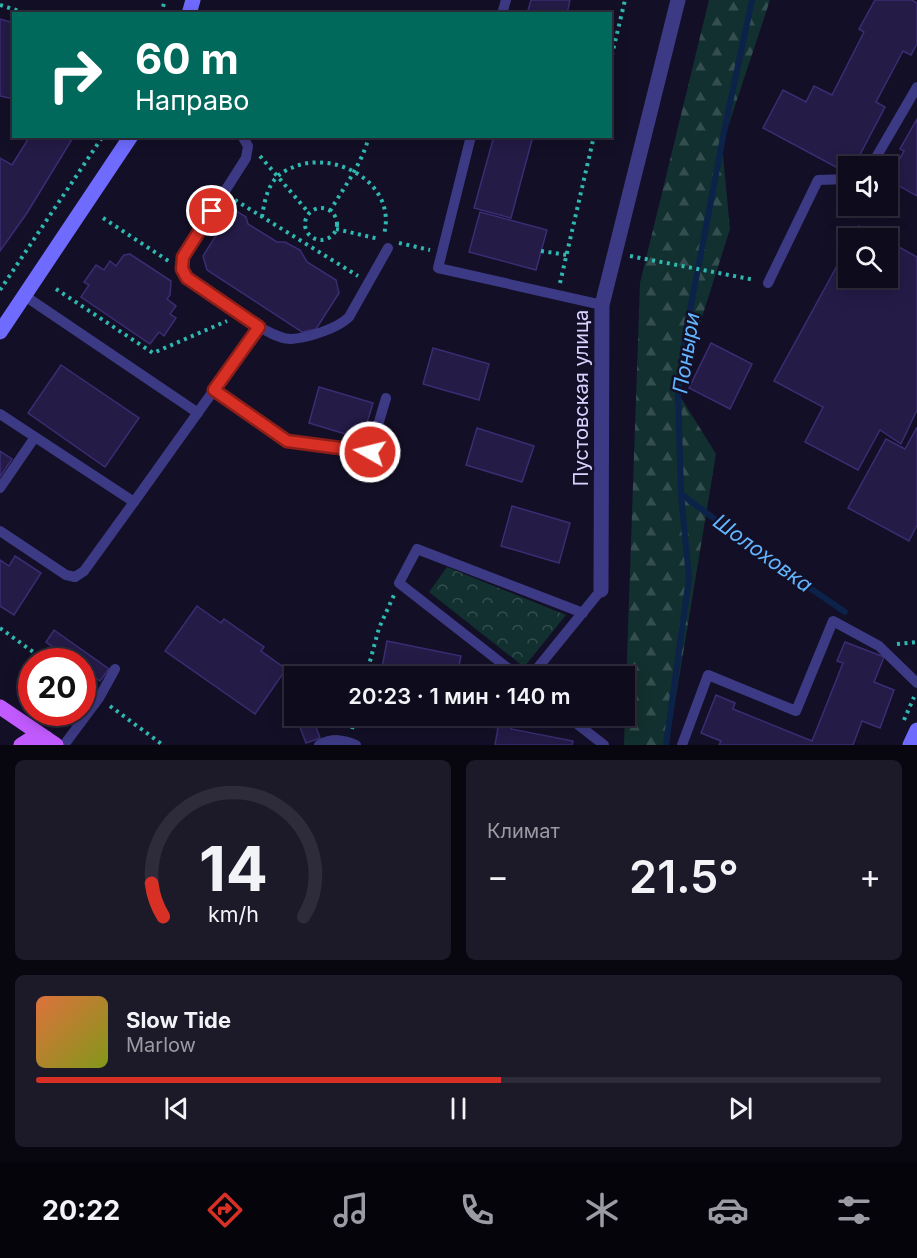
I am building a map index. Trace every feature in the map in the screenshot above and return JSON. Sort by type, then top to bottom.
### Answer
[{"type":"main road","points":[[0,707],[51,742]]},
{"type":"main road","points":[[21,745],[32,738],[51,742]]},
{"type":"street","name":"Пустовская улица","points":[[601,590],[602,305],[678,0]]},
{"type":"street","points":[[0,332],[130,138]]},
{"type":"street","points":[[910,745],[917,730]]},
{"type":"lane","points":[[877,156],[917,87]]},
{"type":"lane","points":[[470,138],[438,268],[602,305]]},
{"type":"lane","points":[[245,141],[246,158],[183,257],[182,269],[187,278],[259,327],[275,336],[290,339],[332,329],[349,317],[385,244]]},
{"type":"lane","points":[[768,283],[818,180],[838,179]]},
{"type":"lane","points":[[25,296],[198,413]]},
{"type":"lane","points":[[0,531],[66,575],[75,577],[84,572],[259,327]]},
{"type":"lane","points":[[214,390],[287,441],[370,452],[386,398]]},
{"type":"lane","points":[[0,414],[134,502]]},
{"type":"lane","points":[[0,488],[35,437]]},
{"type":"lane","points":[[505,666],[399,583],[417,549],[583,613]]},
{"type":"lane","points":[[539,666],[601,590]]},
{"type":"lane","points":[[682,745],[708,675],[796,711],[833,621],[879,646],[917,683]]},
{"type":"lane","points":[[64,745],[99,698],[115,669]]},
{"type":"lane","points":[[580,726],[604,745]]},
{"type":"lane","points":[[319,745],[330,739],[356,745]]},
{"type":"path","points":[[612,55],[625,0]]},
{"type":"path","points":[[0,5],[23,12]]},
{"type":"path","points":[[0,290],[102,138]]},
{"type":"path","points":[[330,211],[354,171],[368,138]]},
{"type":"path","points":[[557,295],[594,138]]},
{"type":"path","points":[[245,141],[309,213]]},
{"type":"path","points":[[262,217],[267,196],[277,176],[312,163],[333,164],[354,171],[370,184],[382,202],[385,244]]},
{"type":"path","points":[[224,193],[368,282]]},
{"type":"path","points":[[317,208],[330,211],[336,219],[336,229],[333,235],[327,239],[314,239],[305,229],[304,222],[309,213],[317,208]]},
{"type":"path","points":[[103,218],[182,269]]},
{"type":"path","points":[[336,229],[385,244],[442,252]]},
{"type":"path","points":[[541,251],[567,255]]},
{"type":"path","points":[[615,253],[768,283]]},
{"type":"path","points":[[56,289],[153,353],[241,315]]},
{"type":"path","points":[[369,666],[379,627],[399,583]]},
{"type":"path","points":[[0,628],[28,648]]},
{"type":"path","points":[[99,698],[164,745]]},
{"type":"green space","points":[[709,0],[770,0],[722,145],[730,229],[678,393],[716,454],[668,745],[624,745],[625,726],[635,726],[635,666],[627,666],[640,283]]},
{"type":"green space","points":[[447,567],[566,615],[523,666],[429,592]]},
{"type":"building","points":[[531,0],[570,0],[567,12],[528,12]]},
{"type":"building","points":[[875,0],[912,0],[917,3],[917,44],[911,55],[903,51],[876,102],[885,107],[859,156],[838,156],[838,168],[763,128],[783,90],[806,102],[814,86],[832,95],[864,32],[859,29]]},
{"type":"building","points":[[0,19],[12,22],[12,99],[0,96]]},
{"type":"building","points":[[917,119],[917,196],[898,186],[898,162],[904,151],[900,149]]},
{"type":"building","points":[[29,138],[73,138],[27,213],[0,251],[0,158],[12,165]]},
{"type":"building","points":[[493,138],[532,138],[511,218],[474,208]]},
{"type":"building","points":[[233,209],[246,217],[248,224],[277,242],[285,242],[300,250],[307,262],[336,280],[339,293],[316,329],[302,332],[207,270],[203,256],[220,229],[219,222],[227,210]]},
{"type":"building","points":[[480,212],[547,230],[536,270],[469,252]]},
{"type":"building","points":[[898,247],[917,257],[917,410],[901,444],[880,430],[858,470],[805,442],[823,407],[774,381],[838,264],[838,288],[898,288]]},
{"type":"building","points":[[130,254],[171,281],[170,295],[167,299],[176,306],[170,314],[176,318],[164,336],[159,332],[150,344],[81,297],[89,285],[84,282],[96,265],[104,270],[110,261],[116,266],[124,255]]},
{"type":"building","points":[[711,343],[752,364],[730,409],[689,388]]},
{"type":"building","points":[[433,348],[489,364],[479,400],[423,384]]},
{"type":"building","points":[[61,365],[139,418],[105,467],[28,413]]},
{"type":"building","points":[[319,387],[373,403],[362,439],[309,423]]},
{"type":"building","points":[[917,427],[917,525],[909,541],[848,508],[886,439],[905,449]]},
{"type":"building","points":[[477,428],[534,446],[522,482],[466,465]]},
{"type":"building","points":[[0,451],[12,459],[0,477]]},
{"type":"building","points":[[512,506],[570,523],[559,563],[501,546]]},
{"type":"building","points":[[15,556],[41,573],[14,615],[0,606],[0,560],[9,566]]},
{"type":"building","points":[[197,606],[221,623],[224,619],[264,647],[261,651],[284,668],[284,672],[255,714],[165,651]]},
{"type":"building","points":[[54,630],[79,648],[54,648],[46,642]]},
{"type":"building","points":[[387,641],[461,656],[459,666],[382,666]]},
{"type":"building","points":[[845,642],[884,657],[874,682],[894,690],[880,728],[862,721],[853,745],[719,745],[721,741],[701,733],[716,695],[735,703],[733,709],[812,741],[843,663],[837,661]]},
{"type":"building","points":[[96,660],[109,669],[100,681],[96,678]]},
{"type":"building","points":[[300,726],[316,726],[320,738],[306,743]]},
{"type":"building","points":[[488,726],[512,726],[511,729],[573,741],[572,745],[495,745],[498,728]]},
{"type":"waterway","name":"Поныри","points":[[666,745],[689,578],[681,494],[678,393],[687,326],[752,0]]},
{"type":"waterway","name":"Шолоховка","points":[[681,494],[845,612]]},
{"type":"route","points":[[212,211],[183,257],[182,269],[187,278],[259,327],[214,390],[287,441],[370,452]]}]
